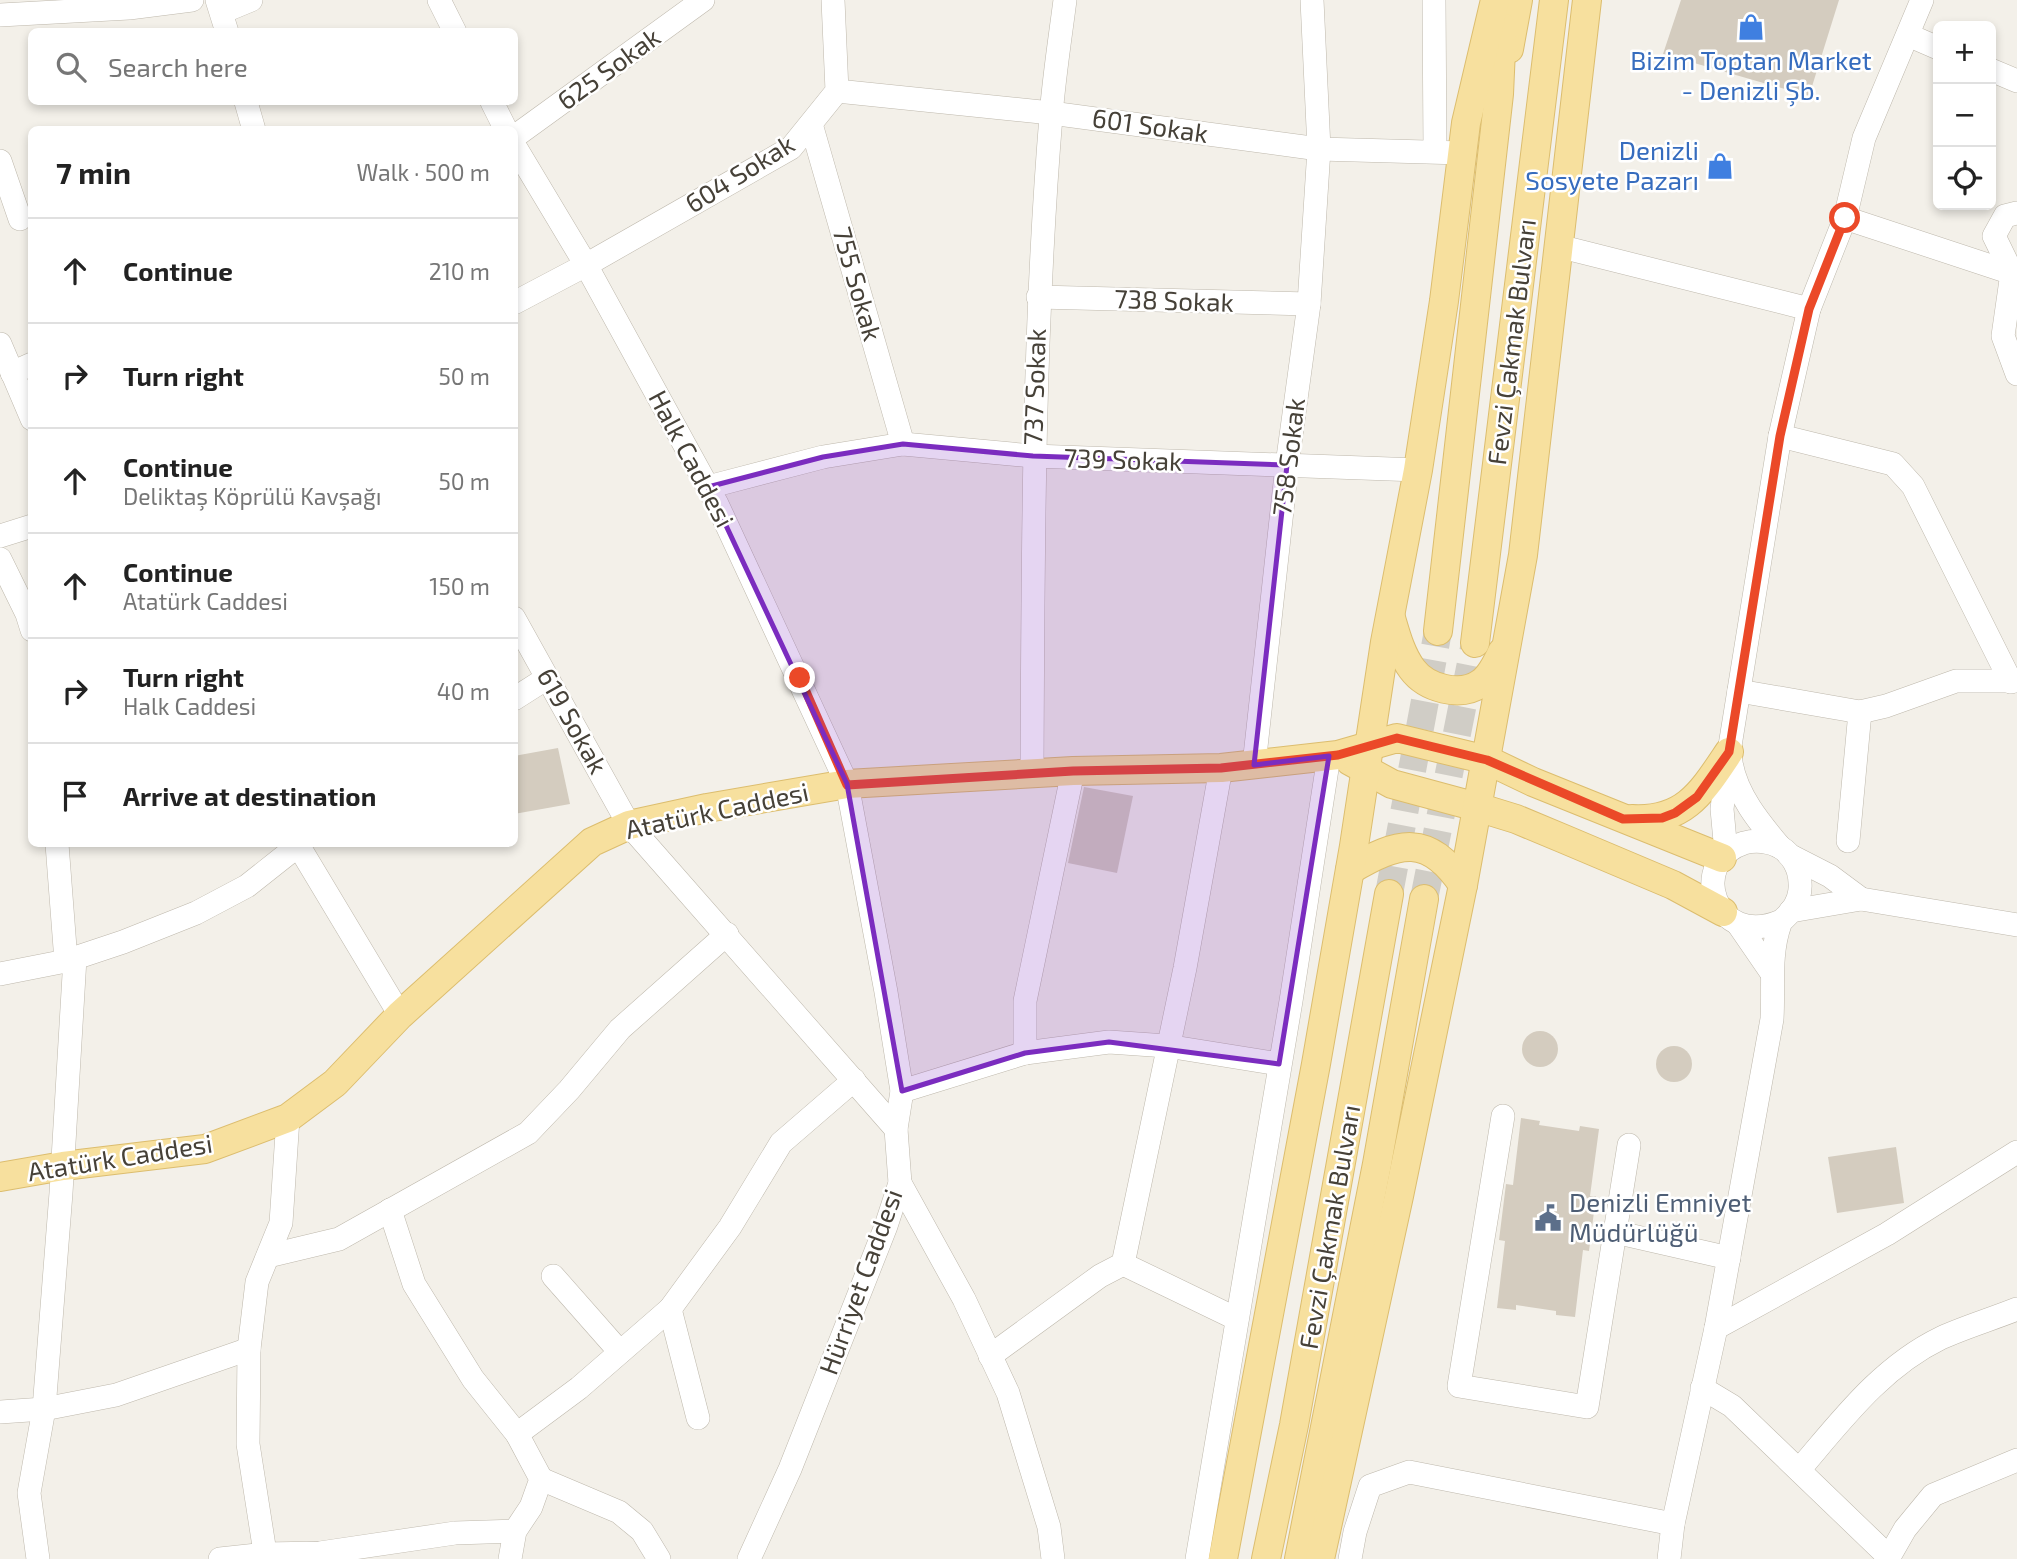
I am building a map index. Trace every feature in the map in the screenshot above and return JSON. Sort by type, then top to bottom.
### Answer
[{"type":"main road","points":[[1223,1559],[1350,870],[1390,615],[1418,470],[1444,301],[1466,123],[1477,0]]},
{"type":"main road","points":[[1466,123],[1496,0]]},
{"type":"main road","name":"Fevzi Çakmak Bulvarı","points":[[1438,631],[1499,94],[1505,0]]},
{"type":"main road","points":[[1499,94],[1518,0]]},
{"type":"main road","name":"Fevzi Çakmak Bulvarı","points":[[1475,643],[1547,59],[1557,0]]},
{"type":"main road","points":[[1320,1559],[1463,885],[1523,555],[1587,0]]},
{"type":"main road","points":[[1390,615],[1397,638],[1412,669],[1433,685],[1447,689],[1464,689],[1481,683],[1497,663],[1508,638]]},
{"type":"main road","name":"Atatürk Caddesi","points":[[0,1177],[63,1166],[205,1149],[288,1118],[335,1083],[400,1015],[592,842],[629,825],[707,808],[847,785],[1073,771],[1221,768],[1334,755],[1367,758],[1397,738],[1487,760],[1623,819],[1724,855]]},
{"type":"main road","points":[[1623,819],[1662,818],[1686,807],[1705,787],[1729,752]]},
{"type":"main road","points":[[1367,758],[1392,784],[1516,819],[1673,885],[1731,918]]},
{"type":"main road","points":[[1350,870],[1385,852],[1416,847],[1430,851],[1442,859],[1463,885]]},
{"type":"main road","name":"Fevzi Çakmak Bulvarı","points":[[1266,1559],[1301,1386],[1389,894]]},
{"type":"main road","name":"Fevzi Çakmak Bulvarı","points":[[1299,1559],[1377,1164],[1424,899]]},
{"type":"street","points":[[0,15],[129,8],[192,0]]},
{"type":"street","points":[[222,14],[251,0]]},
{"type":"street","points":[[439,0],[453,28]]},
{"type":"street","name":"625 Sokak","points":[[518,128],[703,0]]},
{"type":"street","points":[[833,0],[837,91]]},
{"type":"street","name":"737 Sokak","points":[[1032,775],[1033,456],[1038,297],[1051,113],[1065,0]]},
{"type":"street","name":"758 Sokak","points":[[1254,765],[1287,465],[1309,304],[1319,149],[1312,0]]},
{"type":"street","points":[[1434,0],[1434,151]]},
{"type":"street","points":[[1772,967],[1731,918],[1713,889],[1714,875],[1724,855],[1722,809],[1729,752],[1780,436],[1809,309],[1845,218],[1864,138],[1922,0]]},
{"type":"street","points":[[1908,35],[1933,46]]},
{"type":"street","points":[[1996,72],[2017,81]]},
{"type":"street","name":"601 Sokak","points":[[837,91],[1051,113],[1319,149],[1462,153]]},
{"type":"street","name":"604 Sokak","points":[[518,301],[791,148],[837,91]]},
{"type":"street","points":[[246,105],[250,126]]},
{"type":"street","name":"Halk Caddesi","points":[[494,105],[505,126]]},
{"type":"street","name":"755 Sokak","points":[[811,124],[903,444]]},
{"type":"street","name":"Halk Caddesi","points":[[518,149],[586,265],[708,487],[800,678],[847,785]]},
{"type":"street","points":[[0,161],[17,220]]},
{"type":"street","points":[[2017,213],[2005,216],[1994,236],[2012,273],[2003,336],[2017,374]]},
{"type":"street","points":[[1845,218],[2012,273]]},
{"type":"street","points":[[1558,246],[1809,309]]},
{"type":"street","name":"738 Sokak","points":[[1038,297],[1309,304]]},
{"type":"street","points":[[0,344],[22,368],[28,399]]},
{"type":"street","points":[[1739,691],[1860,712],[1886,706],[1956,681],[2014,682],[1913,485],[1893,464],[1780,436]]},
{"type":"street","name":"739 Sokak","points":[[708,487],[823,457],[903,444],[1033,456],[1418,470]]},
{"type":"street","points":[[0,536],[28,527]]},
{"type":"street","points":[[0,559],[28,617]]},
{"type":"street","name":"619 Sokak","points":[[518,625],[629,825],[896,1129]]},
{"type":"street","points":[[518,696],[547,678]]},
{"type":"street","points":[[1849,841],[1860,712]]},
{"type":"street","points":[[1669,1559],[1673,1524],[1716,1328],[1772,1019],[1772,967],[1786,916],[1798,898],[1801,884],[1798,870],[1739,789],[1733,776],[1729,752]]},
{"type":"street","points":[[1197,1559],[1279,1064],[1334,755]]},
{"type":"street","points":[[990,1356],[1100,1276],[1122,1264],[1185,968],[1221,768]]},
{"type":"street","points":[[1025,1053],[1025,1001],[1073,771]]},
{"type":"street","name":"Hürriyet Caddesi","points":[[749,1559],[790,1469],[886,1226],[900,1183],[896,1129],[902,1091],[887,992],[847,785]]},
{"type":"street","points":[[1724,855],[1751,841],[1766,842],[1830,876],[1847,901]]},
{"type":"street","points":[[38,1559],[29,1493],[44,1409],[63,1166],[70,960],[57,847]]},
{"type":"street","points":[[0,974],[70,960],[196,913],[247,886],[295,847]]},
{"type":"street","points":[[301,847],[400,1015]]},
{"type":"street","points":[[1772,967],[1787,938],[1796,929],[1847,901]]},
{"type":"street","points":[[1731,918],[1753,928],[1767,927],[1786,916],[1847,901],[2017,925]]},
{"type":"street","points":[[268,1256],[339,1239],[528,1133],[569,1090],[620,1029],[727,934]]},
{"type":"street","points":[[902,1091],[1025,1053],[1109,1042],[1167,1046],[1279,1064]]},
{"type":"street","points":[[517,1434],[579,1388],[670,1309],[730,1227],[781,1143],[854,1080]]},
{"type":"street","points":[[1503,1116],[1459,1386],[1587,1407],[1629,1146]]},
{"type":"street","points":[[266,1557],[248,1444],[249,1349],[257,1282],[281,1223],[288,1118]]},
{"type":"street","points":[[1716,1328],[1887,1234],[2017,1152]]},
{"type":"street","points":[[900,1183],[964,1299],[1012,1406],[1049,1527],[1049,1558]]},
{"type":"street","points":[[390,1210],[414,1284],[473,1379],[517,1434],[541,1479],[619,1512],[642,1531],[659,1559]]},
{"type":"street","points":[[1615,1232],[1729,1258]]},
{"type":"street","points":[[1122,1264],[1237,1319]]},
{"type":"street","points":[[553,1276],[620,1352]]},
{"type":"street","points":[[670,1309],[698,1418]]},
{"type":"street","points":[[1799,1470],[1869,1389],[1909,1357],[1941,1339],[2017,1309]]},
{"type":"street","points":[[0,1412],[44,1409],[116,1395],[249,1349]]},
{"type":"street","points":[[1702,1388],[1732,1406],[1799,1470],[1896,1554],[1905,1529],[1933,1495],[2017,1460]]},
{"type":"street","points":[[1350,1559],[1354,1532],[1370,1486],[1409,1472],[1673,1524]]},
{"type":"street","points":[[510,1559],[515,1531],[531,1507],[541,1479]]},
{"type":"street","points":[[1333,1492],[1340,1517],[1337,1559]]},
{"type":"street","points":[[220,1559],[320,1553],[455,1533],[515,1531]]},
{"type":"highlighted area","points":[[903,444],[1033,456],[1287,465],[1254,765],[1329,756],[1279,1064],[1109,1042],[1025,1053],[902,1091],[847,784],[708,487],[823,457]]},
{"type":"building","name":"Bizim Toptan Market - Denizli Şb.","points":[[1681,0],[1839,0],[1809,96],[1663,54]]},
{"type":"building","points":[[558,748],[570,804],[518,813],[518,755]]},
{"type":"building","points":[[1084,787],[1133,796],[1117,873],[1068,863]]},
{"type":"building","points":[[1540,1031],[1553,1036],[1558,1049],[1553,1062],[1540,1067],[1527,1062],[1522,1049],[1527,1036]]},
{"type":"building","points":[[1674,1046],[1687,1051],[1692,1064],[1687,1077],[1674,1082],[1661,1077],[1656,1064],[1661,1051]]},
{"type":"building","name":"Denizli Emniyet Müdürlüğü","points":[[1521,1118],[1540,1121],[1539,1125],[1579,1131],[1580,1126],[1599,1129],[1590,1196],[1596,1196],[1589,1251],[1583,1250],[1575,1317],[1516,1305],[1516,1310],[1497,1308],[1505,1241],[1499,1240],[1506,1184],[1513,1185]]},
{"type":"building","points":[[1896,1147],[1904,1203],[1837,1213],[1828,1157]]},
{"type":"tunnel","points":[[1389,894],[1438,631]]},
{"type":"tunnel","points":[[1424,899],[1475,643]]},
{"type":"place","name":"Bizim Toptan Market - Denizli Şb.","points":[[1751,27]]},
{"type":"place","name":"Denizli Sosyete Pazarı","points":[[1720,166]]},
{"type":"place","name":"Denizli Emniyet Müdürlüğü","points":[[1548,1218]]},
{"type":"route","points":[[800,678],[847,785],[1073,771],[1221,768],[1338,755],[1397,738],[1487,760],[1623,819],[1662,818],[1675,813],[1697,797],[1729,752],[1780,436],[1809,309],[1845,218]]}]
